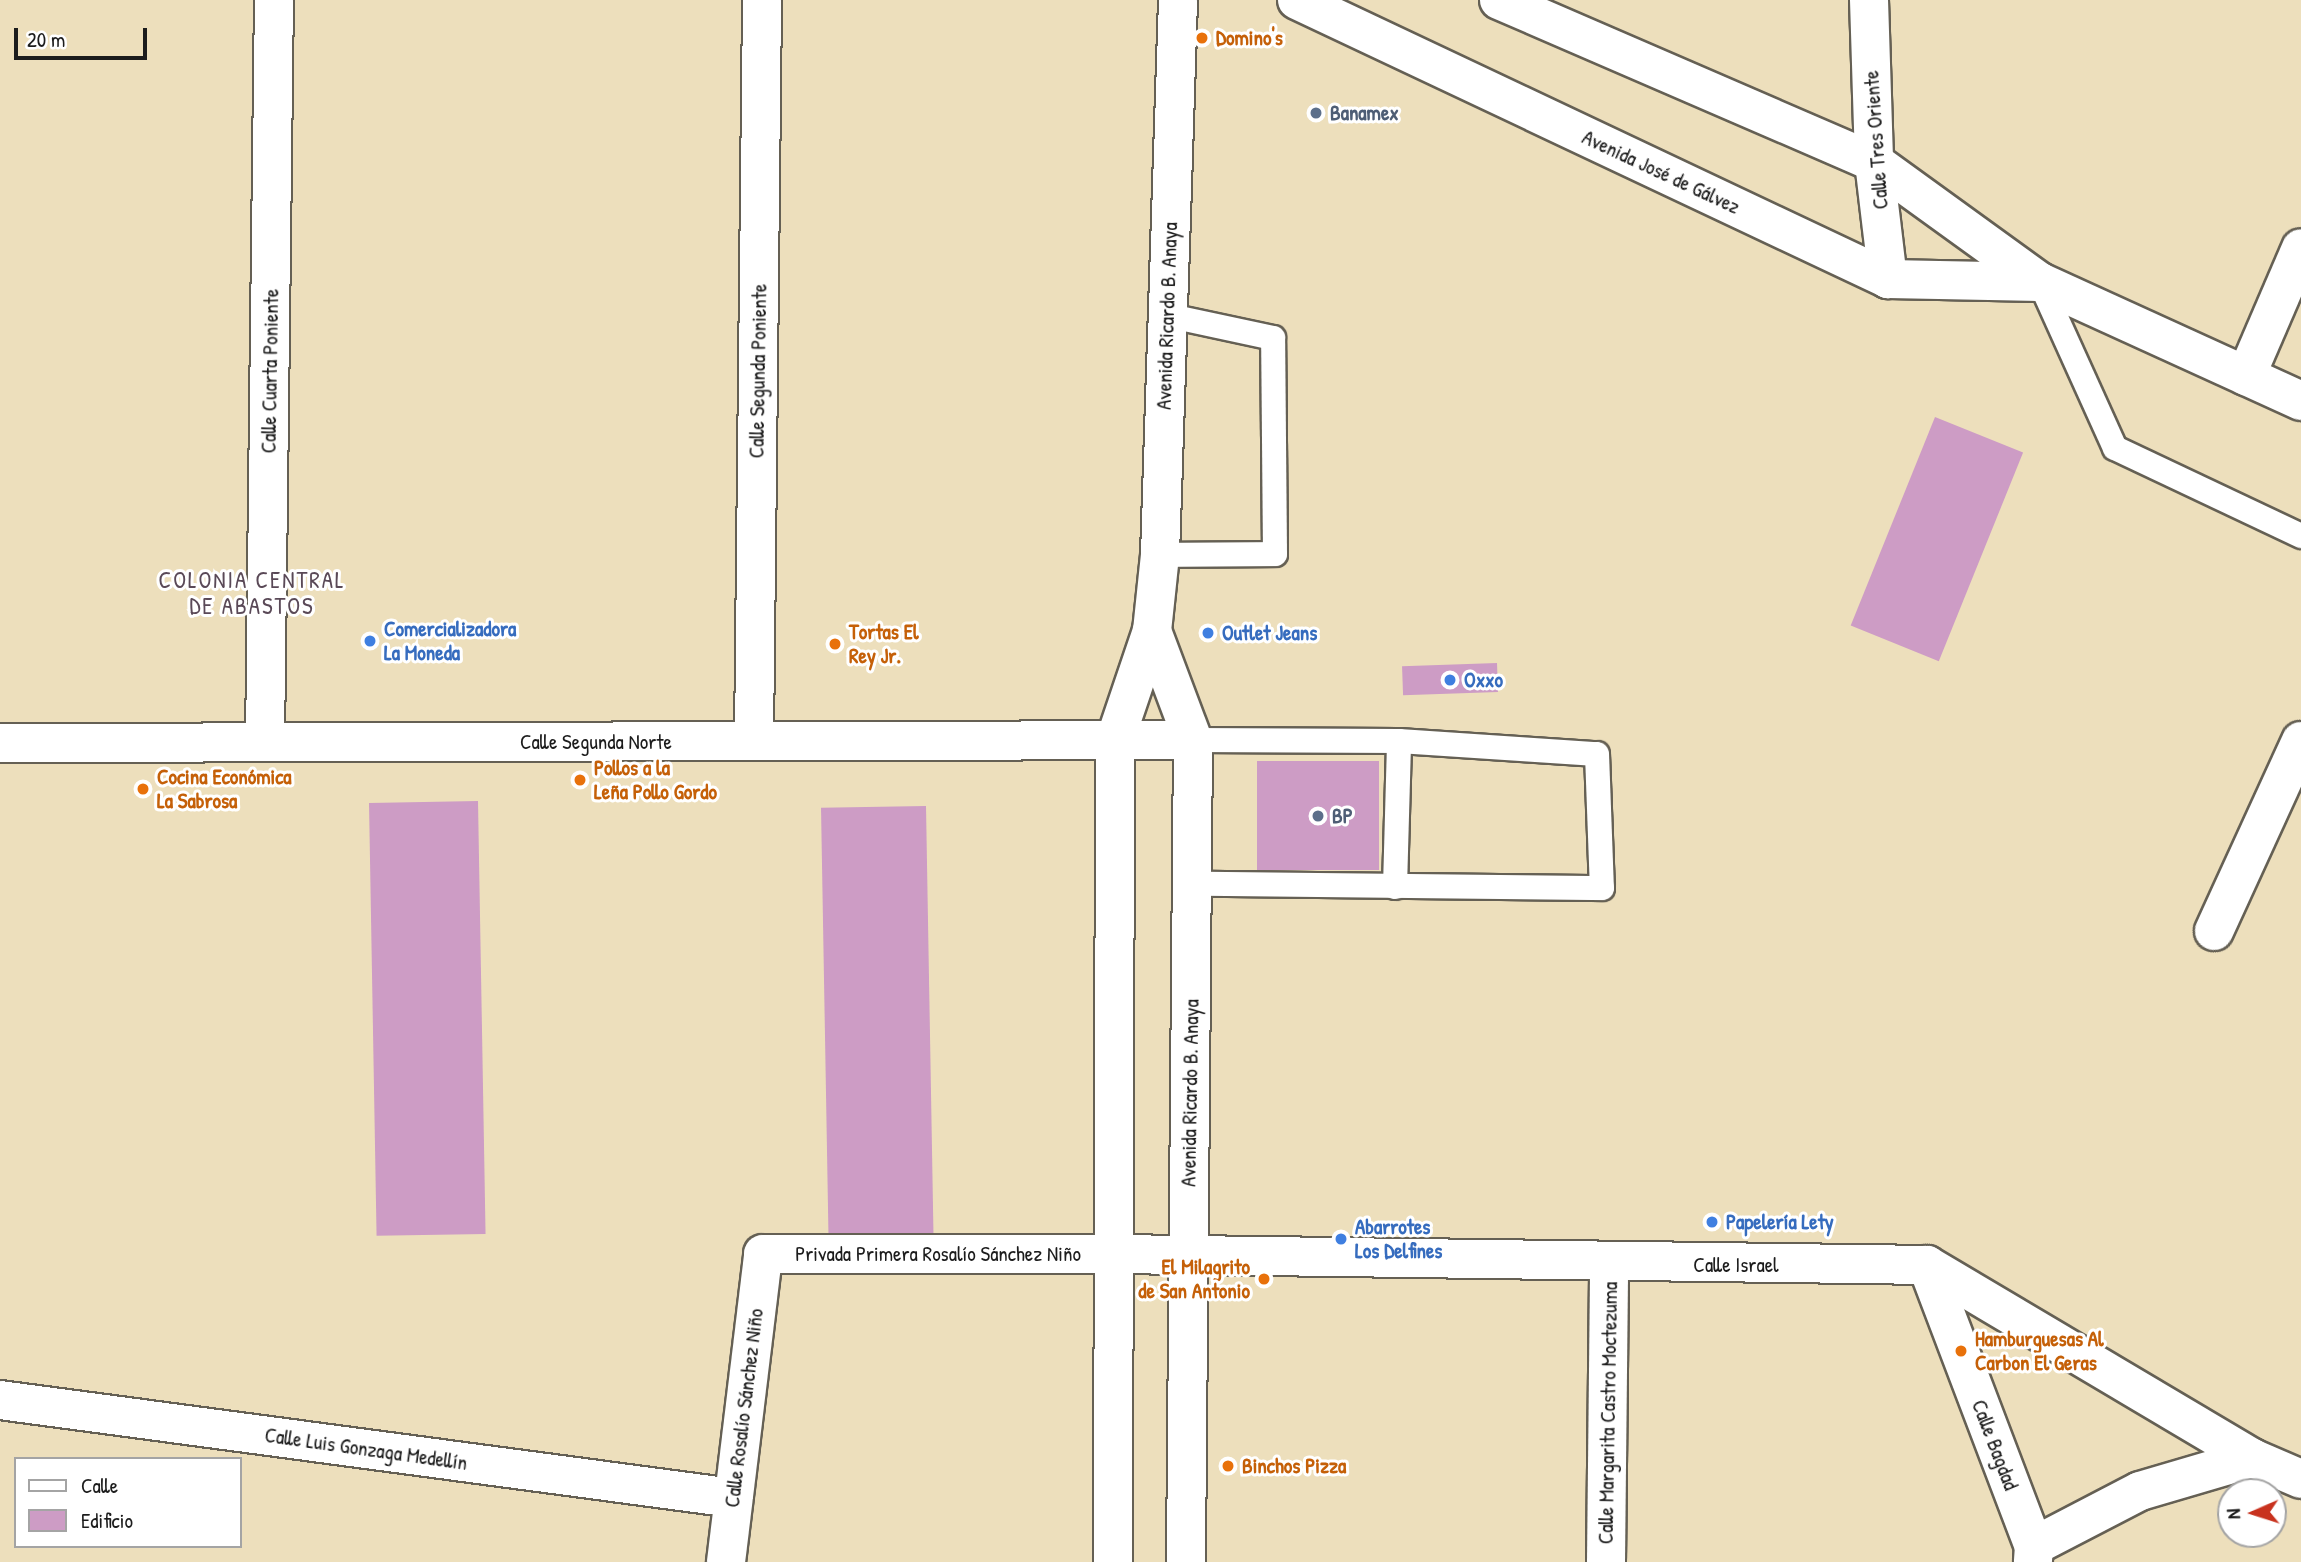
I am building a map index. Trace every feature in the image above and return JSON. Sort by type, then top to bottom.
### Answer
[{"type":"street","name":"Calle Cuarta Poniente","points":[[265,742],[274,0]]},
{"type":"street","name":"Calle Segunda Poniente","points":[[754,741],[762,0]]},
{"type":"street","name":"Avenida Ricardo B. Anaya","points":[[1113,1562],[1115,740],[1152,631],[1160,555],[1178,0]]},
{"type":"street","name":"Avenida José de Gálvez","points":[[1297,0],[1888,279],[2040,282]]},
{"type":"street","name":"Avenida José de Gálvez","points":[[1499,0],[1874,162],[2040,282],[2301,401]]},
{"type":"street","name":"Calle Tres Oriente","points":[[1868,0],[1874,162],[1888,279]]},
{"type":"street","points":[[2246,376],[2301,248]]},
{"type":"street","name":"Avenida Ricardo B. Anaya","points":[[1152,631],[1193,740],[1186,1562]]},
{"type":"street","name":"Calle Segunda Norte","points":[[0,743],[1193,740]]},
{"type":"street","points":[[2214,931],[2301,741]]},
{"type":"street","name":"Privada Primera Rosalío Sánchez Niño","points":[[764,1254],[1113,1254]]},
{"type":"street","name":"Calle Rosalío Sánchez Niño","points":[[726,1562],[764,1254]]},
{"type":"street","name":"Calle Israel","points":[[1113,1254],[1187,1258],[1609,1264],[1927,1265]]},
{"type":"street","name":"Calle Margarita Castro Moctezuma","points":[[1606,1562],[1609,1264]]},
{"type":"street","points":[[1927,1265],[2252,1458],[2301,1479]]},
{"type":"street","name":"Calle Bagdad","points":[[1927,1265],[2034,1554],[2140,1491],[2252,1458]]},
{"type":"street","name":"Calle Luis Gonzaga Medellín","points":[[0,1400],[733,1498]]},
{"type":"lane","points":[[2040,282],[2115,448],[2301,536]]},
{"type":"lane","points":[[1160,555],[1275,554],[1273,338],[1166,315]]},
{"type":"lane","points":[[1193,740],[1399,741],[1597,754],[1602,888],[1193,884]]},
{"type":"lane","points":[[1395,887],[1399,741]]},
{"type":"building","points":[[1935,417],[2023,453],[1939,661],[1851,626]]},
{"type":"building","name":"Oxxo","points":[[1497,663],[1498,692],[1403,695],[1402,666]]},
{"type":"building","name":"BP","points":[[1257,761],[1379,761],[1379,870],[1257,870]]},
{"type":"building","points":[[478,801],[486,1234],[377,1236],[369,803]]},
{"type":"building","points":[[926,806],[934,1239],[829,1241],[821,808]]},
{"type":"place","name":"Domino's","points":[[1202,38]]},
{"type":"place","name":"Banamex","points":[[1316,113]]},
{"type":"place","name":"Outlet Jeans","points":[[1208,633]]},
{"type":"place","name":"Comercializadora La Moneda","points":[[370,641]]},
{"type":"place","name":"Tortas El Rey Jr.","points":[[835,644]]},
{"type":"place","name":"Oxxo","points":[[1450,680]]},
{"type":"place","name":"Pollos a la Leña Pollo Gordo","points":[[580,780]]},
{"type":"place","name":"Cocina Económica La Sabrosa","points":[[143,789]]},
{"type":"place","name":"BP","points":[[1318,816]]},
{"type":"place","name":"Papelería Lety","points":[[1712,1222]]},
{"type":"place","name":"Abarrotes Los Delfines","points":[[1341,1239]]},
{"type":"place","name":"El Milagrito de San Antonio","points":[[1264,1279]]},
{"type":"place","name":"Hamburguesas Al Carbon El Geras","points":[[1961,1351]]},
{"type":"place","name":"Binchos Pizza","points":[[1228,1466]]},
{"type":"district","name":"COLONIA CENTRAL DE ABASTOS","points":[[252,593]]}]
